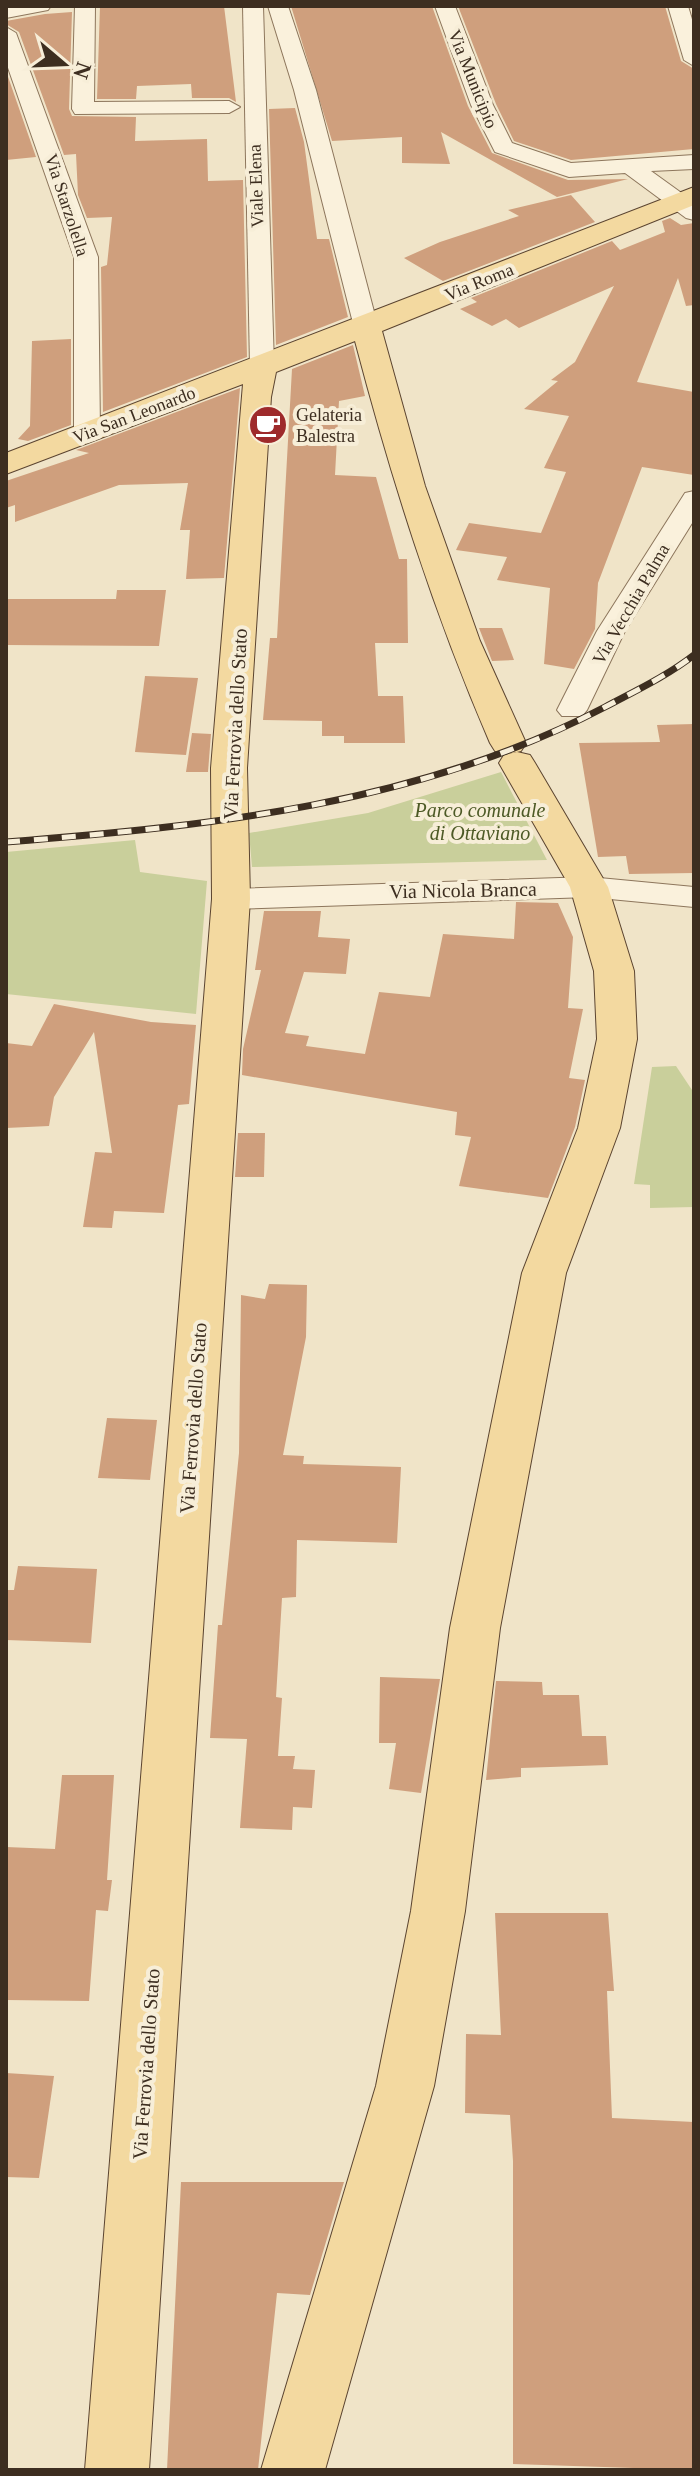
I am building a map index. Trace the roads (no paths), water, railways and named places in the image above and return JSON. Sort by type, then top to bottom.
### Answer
[{"type":"main road","name":"Via Roma","points":[[262,366],[689,203]]},
{"type":"main road","points":[[293,2470],[405,2086],[438,1911],[475,1628],[544,1273],[599,1128],[617,1039],[614,971],[589,887],[513,753],[463,641],[409,486],[366,327]]},
{"type":"main road","name":"Via San Leonardo","points":[[6,464],[262,366]]},
{"type":"main road","name":"Via Ferrovia dello Stato","points":[[117,2470],[231,899],[229,768],[256,397],[262,366]]},
{"type":"street","points":[[6,12],[41,6]]},
{"type":"street","points":[[83,109],[85,6]]},
{"type":"street","name":"Viale Elena","points":[[253,6],[262,366]]},
{"type":"street","points":[[278,6],[305,90],[366,327]]},
{"type":"street","name":"Via Municipio","points":[[445,6],[482,105],[503,147],[569,170],[694,162]]},
{"type":"street","points":[[694,7],[679,6],[694,60]]},
{"type":"street","name":"Via Starzolella","points":[[6,33],[86,257],[87,432]]},
{"type":"street","points":[[35,111],[229,107]]},
{"type":"street","points":[[632,168],[689,203]]},
{"type":"street","name":"Via Vecchia Palma","points":[[572,710],[611,631],[694,499]]},
{"type":"street","name":"Via Nicola Branca","points":[[231,899],[589,887],[694,897]]},
{"type":"railway","points":[[6,842],[237,818],[388,788],[462,767],[535,740],[639,689],[694,655]]},
{"type":"place","name":"Gelateria Balestra","points":[[268,425]]},
{"type":"park label","name":"Parco comunale di Ottaviano","points":[[480,822]]}]
